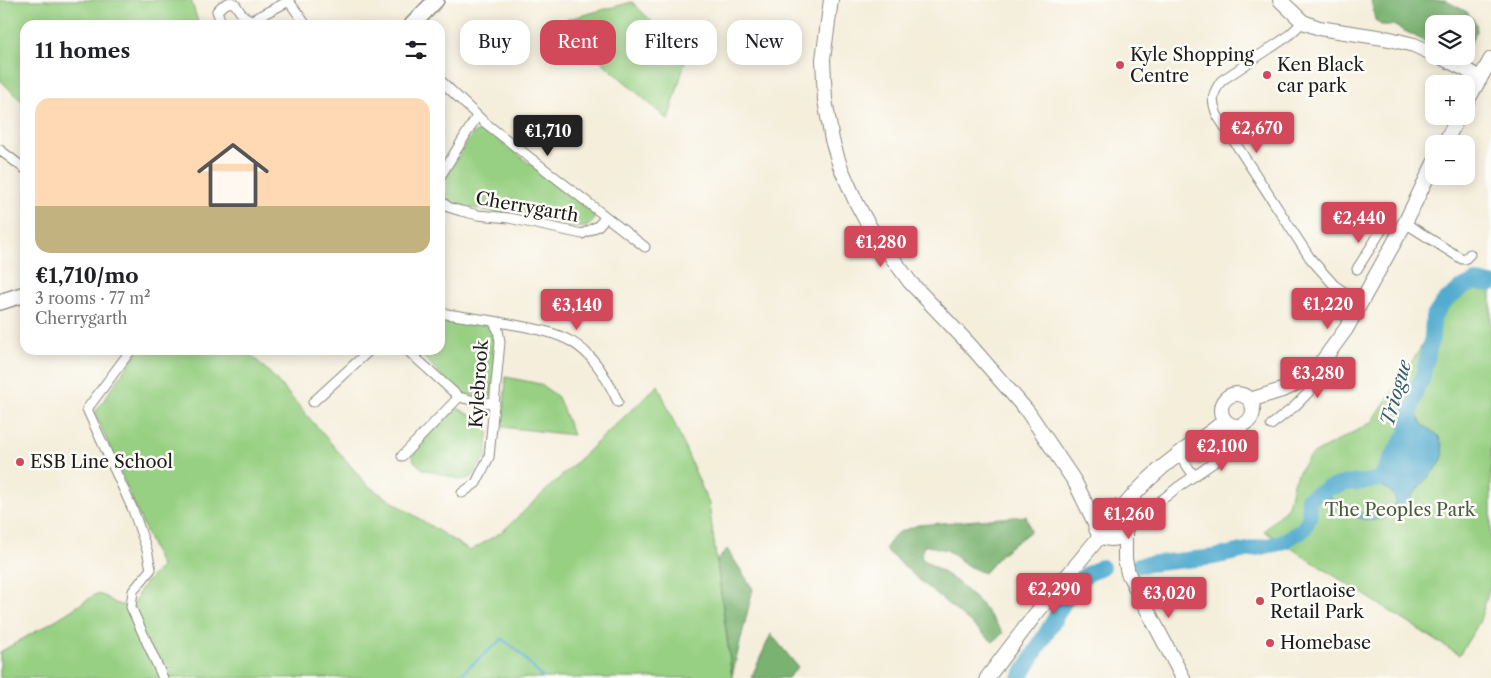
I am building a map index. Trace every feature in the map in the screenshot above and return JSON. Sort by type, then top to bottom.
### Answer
[{"type":"main road","points":[[417,20],[436,0]]},
{"type":"main road","points":[[831,0],[823,59],[825,100],[832,140],[840,166],[856,202],[869,226],[910,282],[969,344],[1028,412],[1075,482],[1102,532],[1125,559]]},
{"type":"main road","points":[[1280,0],[1303,22],[1319,28],[1390,39],[1425,50]]},
{"type":"main road","points":[[1475,88],[1491,59]]},
{"type":"main road","points":[[1457,65],[1480,79]]},
{"type":"main road","points":[[1250,400],[1253,409],[1249,421],[1237,426],[1225,420],[1222,407],[1230,396],[1238,394],[1250,400],[1285,389],[1308,378],[1324,359],[1346,328],[1405,223],[1425,182]]},
{"type":"main road","points":[[0,302],[20,296]]},
{"type":"main road","points":[[1121,510],[1136,490],[1179,454],[1214,431],[1225,420]]},
{"type":"main road","points":[[1075,482],[1104,508]]},
{"type":"main road","points":[[1102,532],[1098,514],[1104,508],[1114,507],[1121,510],[1127,520],[1124,531],[1125,559],[1128,573],[1183,678]]},
{"type":"main road","points":[[1102,532],[1119,536],[1124,531]]},
{"type":"main road","points":[[992,676],[1034,616],[1102,532]]},
{"type":"street","points":[[220,20],[217,11],[230,2],[235,4],[240,14],[252,20],[288,0],[302,20]]},
{"type":"street","points":[[1303,22],[1287,37],[1221,81],[1214,91],[1212,103],[1217,115],[1310,258],[1334,285],[1348,294],[1362,298]]},
{"type":"street","name":"Cherrygarth","points":[[445,85],[477,116],[644,247]]},
{"type":"street","points":[[445,169],[477,116]]},
{"type":"street","points":[[0,150],[20,165]]},
{"type":"street","name":"Cherrygarth","points":[[445,204],[448,207],[478,215],[509,218],[582,234],[598,226],[606,218]]},
{"type":"street","points":[[1405,223],[1462,259],[1465,259],[1470,254]]},
{"type":"street","points":[[1356,269],[1381,231]]},
{"type":"street","points":[[1371,246],[1389,251]]},
{"type":"street","name":"Kylebrook","points":[[445,314],[493,321],[498,330],[500,342],[489,457],[476,483],[462,493]]},
{"type":"street","points":[[493,321],[547,331],[571,340],[594,359],[609,382],[618,402]]},
{"type":"street","points":[[127,355],[87,409],[148,550],[150,569],[133,591],[131,607],[163,678]]},
{"type":"street","points":[[313,402],[365,355]]},
{"type":"street","points":[[414,355],[459,396],[478,402],[495,403]]},
{"type":"street","points":[[1270,425],[1308,394],[1327,364],[1324,359]]},
{"type":"street","points":[[402,456],[459,396]]},
{"type":"street","points":[[1154,506],[1250,438]]},
{"type":"street","points":[[1179,454],[1194,476]]},
{"type":"green space","points":[[0,0],[191,0],[197,20],[20,20],[20,99],[0,80]]},
{"type":"green space","points":[[1371,0],[1445,0],[1469,15],[1425,15],[1425,41],[1393,25],[1381,25],[1375,20]]},
{"type":"green space","points":[[632,2],[650,20],[626,20],[626,65],[684,65],[668,120],[606,65],[616,65],[616,20],[565,20]]},
{"type":"green space","points":[[1475,22],[1476,23],[1477,31],[1475,34]]},
{"type":"green space","points":[[480,131],[490,133],[592,212],[595,217],[592,223],[584,227],[575,227],[451,204],[445,197],[445,178],[472,134]]},
{"type":"green space","name":"The Peoples Park","points":[[1491,277],[1491,584],[1479,623],[1459,655],[1264,531],[1288,506],[1294,480],[1310,456],[1372,422],[1420,349],[1429,329],[1431,317],[1441,301],[1461,282]]},
{"type":"green space","points":[[445,317],[486,325],[491,329],[495,347],[492,396],[482,397],[464,394],[447,381],[422,355],[445,355]]},
{"type":"green space","points":[[135,355],[251,355],[273,376],[368,486],[470,551],[503,531],[658,385],[709,504],[732,678],[0,678],[0,652],[96,594],[107,597],[121,605],[135,602],[142,587],[161,567],[95,413]]},
{"type":"green space","points":[[506,377],[540,384],[558,397],[573,435],[503,427]]},
{"type":"green space","points":[[458,408],[489,426],[486,456],[472,477],[462,480],[423,469],[414,461],[412,454],[418,445]]},
{"type":"green space","points":[[1229,441],[1234,442],[1208,461],[1199,464],[1195,460],[1196,456],[1202,452]]},
{"type":"green space","points":[[1112,513],[1119,516],[1122,523],[1119,530],[1112,533],[1105,530],[1102,523],[1105,516]]},
{"type":"green space","points":[[1026,516],[1031,531],[1002,553],[984,573],[968,566],[947,550],[924,545],[921,558],[956,581],[982,605],[1003,633],[993,642],[885,549],[897,533],[918,525]]},
{"type":"green space","points":[[727,549],[753,589],[732,676],[717,561]]},
{"type":"green space","points":[[771,634],[798,667],[788,678],[751,678]]},
{"type":"water","points":[[1412,407],[1423,425],[1438,435],[1442,445],[1443,456],[1440,464],[1411,496],[1410,499],[1413,504],[1385,518],[1368,520],[1350,514],[1332,502],[1327,495],[1326,489],[1346,483],[1365,482],[1380,478],[1407,434]],"holes":[[[1370,483],[1388,489],[1393,495],[1396,504],[1383,513],[1376,515],[1361,514],[1346,508],[1329,494],[1330,490],[1348,484]]]},
{"type":"waterway","name":"Triogue","points":[[1139,565],[1214,557],[1280,543],[1303,530],[1310,516],[1308,499],[1326,489],[1346,483],[1380,479],[1407,434],[1417,386],[1422,380],[1432,337],[1433,318],[1443,303],[1460,289],[1475,282],[1491,284]]},
{"type":"waterway","name":"Triogue","points":[[1020,678],[1072,589],[1086,575],[1102,567]]},
{"type":"waterway","points":[[456,678],[502,639],[516,649],[543,678]]},
{"type":"place","name":"Kyle Shopping Centre","points":[[1120,65]]},
{"type":"place","name":"Ken Black car park","points":[[1267,75]]},
{"type":"place","name":"ESB Line School","points":[[20,462]]},
{"type":"place","name":"Portlaoise Retail Park","points":[[1260,601]]},
{"type":"place","name":"Homebase","points":[[1270,643]]}]
